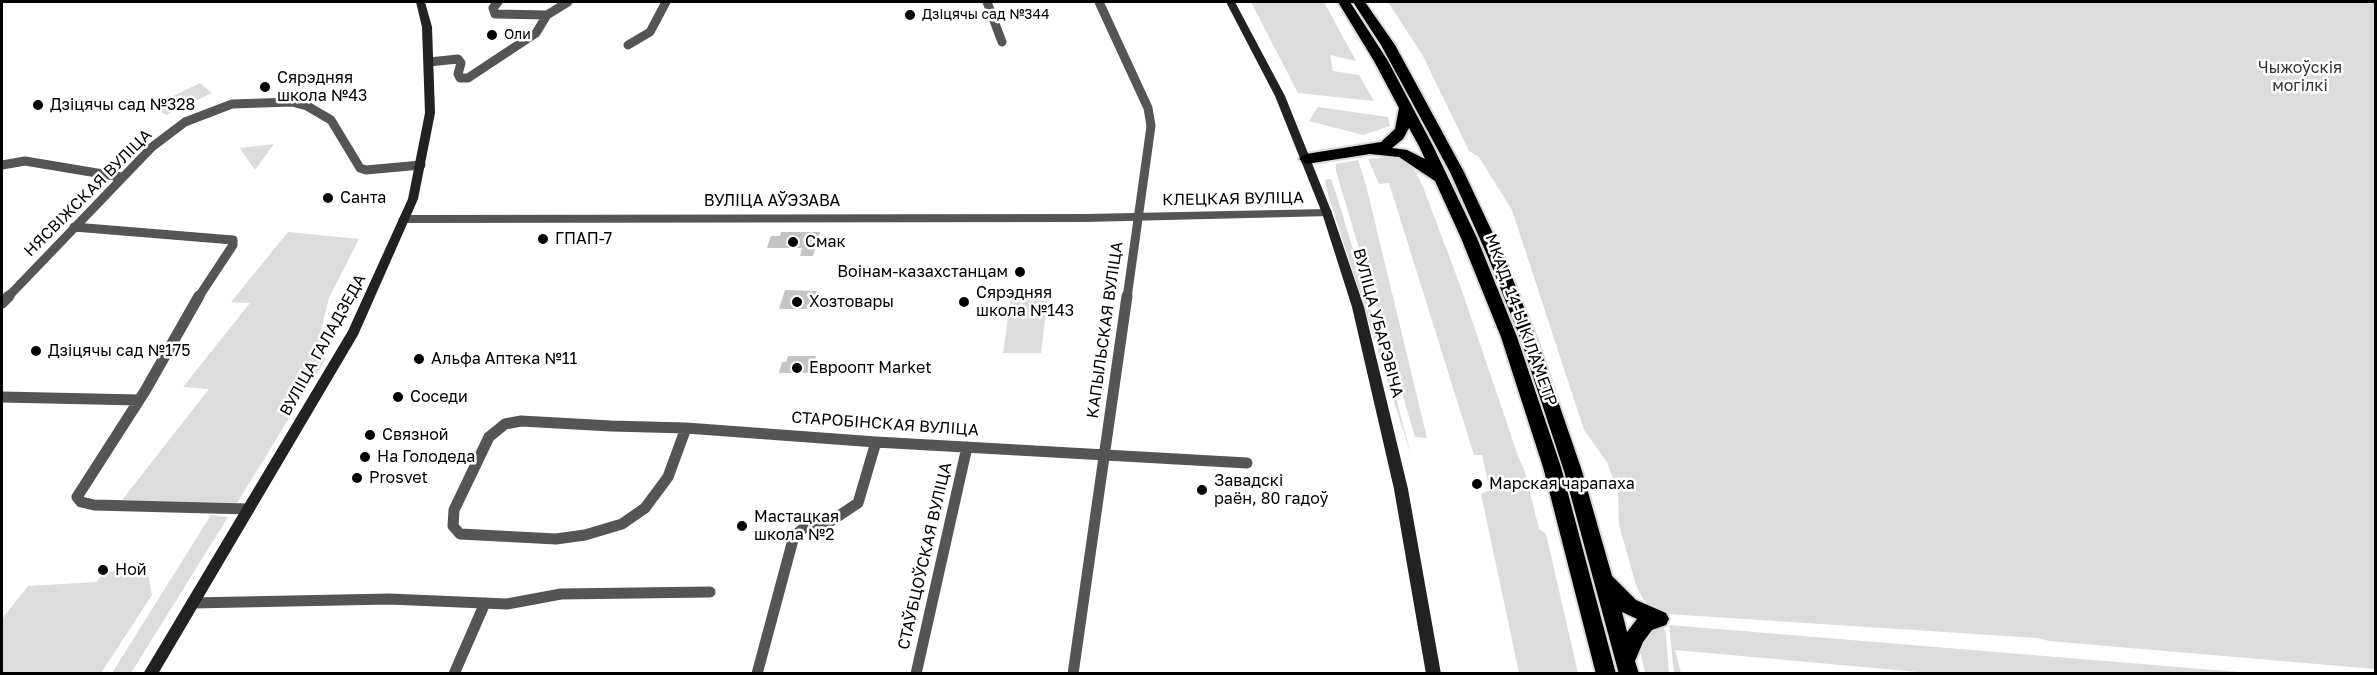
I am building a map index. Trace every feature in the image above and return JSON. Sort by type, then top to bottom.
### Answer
[{"type":"highway","name":"МКАД, 14-Ы КІЛАМЕТР","points":[[1344,2],[1406,106],[1443,182],[1509,337],[1552,467],[1606,674]]},
{"type":"highway","name":"МКАД, 14-Ы КІЛАМЕТР","points":[[1359,2],[1388,45],[1457,171],[1496,257],[1528,340],[1573,471],[1628,666]]},
{"type":"highway","points":[[1362,152],[1386,145],[1398,136],[1406,106]]},
{"type":"highway","points":[[1306,159],[1362,152],[1402,153],[1426,166],[1443,182]]},
{"type":"highway","points":[[1603,579],[1629,606],[1659,619],[1645,624],[1640,630],[1628,666]]},
{"type":"main road","name":"ВУЛІЦА ГАЛАДЗЕДА","points":[[150,674],[354,332],[413,199],[430,113],[427,27],[420,2]]},
{"type":"main road","name":"ВУЛІЦА УБАРЭВІЧА","points":[[1230,2],[1280,96],[1306,159],[1327,213],[1370,352],[1401,489],[1434,674]]},
{"type":"street","points":[[498,2],[494,9],[495,14],[547,15]]},
{"type":"street","points":[[429,62],[458,59],[461,63],[458,74],[460,78],[468,78],[536,33],[547,15],[568,2]]},
{"type":"street","points":[[628,45],[650,32],[666,2]]},
{"type":"street","points":[[987,2],[1002,42]]},
{"type":"street","name":"КАПЫЛЬСКАЯ ВУЛІЦА","points":[[1073,674],[1103,453],[1140,217],[1151,126],[1148,108],[1099,2]]},
{"type":"street","name":"НЯСВІЖСКАЯ ВУЛІЦА","points":[[2,303],[152,147],[185,122],[232,104],[292,102],[320,112],[340,131],[360,168],[366,170],[421,165]]},
{"type":"street","points":[[2,165],[25,161],[121,177]]},
{"type":"street","name":"КЛЕЦКАЯ ВУЛІЦА","points":[[1140,217],[1327,213]]},
{"type":"street","name":"ВУЛІЦА АЎЭЗАВА","points":[[404,219],[1140,217]]},
{"type":"street","points":[[74,227],[233,240],[233,245],[196,300],[139,400],[81,486],[77,496],[81,502],[94,505],[249,509]]},
{"type":"street","points":[[2,397],[139,400]]},
{"type":"street","name":"СТАРОБІНСКАЯ ВУЛІЦА","points":[[686,428],[668,477],[645,508],[622,524],[585,535],[556,540],[460,534],[453,526],[454,510],[489,437],[505,424],[521,421],[686,428],[876,442],[1103,453],[1247,463]]},
{"type":"street","points":[[757,674],[794,536],[805,527],[831,522],[858,504],[876,442]]},
{"type":"street","name":"СТАЎБЦОЎСКАЯ ВУЛІЦА","points":[[915,674],[967,447]]},
{"type":"street","points":[[192,603],[389,598],[507,604],[561,594],[710,592]]},
{"type":"street","points":[[454,674],[485,603]]},
{"type":"green space","points":[[1251,2],[1324,2],[1356,61],[1330,55],[1333,71],[1359,75],[1374,101],[1298,93]]},
{"type":"green space","name":"Чыжоўскія могілкі","points":[[1388,2],[2375,2],[2375,669],[2049,641],[2037,638],[1667,614],[1655,609],[1643,599],[1636,585],[1619,525],[1618,493],[1607,462],[1584,430],[1512,210],[1479,157],[1469,151],[1423,56]]},
{"type":"green space","points":[[200,83],[212,93],[166,115],[153,106]]},
{"type":"green space","points":[[1318,107],[1388,117],[1390,126],[1363,135],[1309,121]]},
{"type":"green space","points":[[274,144],[255,170],[240,148]]},
{"type":"green space","points":[[1387,157],[1404,160],[1414,169],[1460,285],[1525,472],[1539,529],[1546,534],[1578,673],[1519,673],[1481,494],[1490,490],[1482,455],[1474,455],[1389,183],[1379,184],[1368,159]]},
{"type":"green space","points":[[1358,160],[1427,438],[1415,437],[1336,171],[1336,164]]},
{"type":"green space","points":[[1331,179],[1336,193],[1386,359],[1411,455],[1328,194],[1325,181]]},
{"type":"green space","points":[[288,232],[359,239],[329,298],[321,329],[325,360],[237,503],[122,500],[209,389],[183,387],[250,303],[231,302]]},
{"type":"green space","points":[[1011,296],[1048,297],[1041,353],[1003,353]]},
{"type":"green space","points":[[211,515],[228,517],[131,673],[112,673]]},
{"type":"green space","points":[[106,571],[148,574],[152,595],[101,673],[2,673],[2,619],[28,586],[96,582]]},
{"type":"green space","points":[[1663,625],[1666,634],[1669,673],[1645,673],[1639,646],[1644,631]]},
{"type":"green space","points":[[1669,625],[2251,673],[1940,674],[1675,650],[1681,673],[1674,673]]},
{"type":"building","name":"Смак","points":[[781,232],[820,232],[813,256],[800,256],[802,248],[767,248],[771,236],[780,236]]},
{"type":"building","name":"Хозтовары","points":[[785,290],[817,291],[811,309],[779,309]]},
{"type":"building","name":"Евроопт Market","points":[[788,356],[816,356],[812,373],[779,373],[782,362],[786,362]]},
{"type":"place","name":"Дзіцячы сад №344","points":[[910,15]]},
{"type":"place","name":"Оли","points":[[492,35]]},
{"type":"place","name":"Сярэдняя школа №43","points":[[265,87]]},
{"type":"place","name":"Дзіцячы сад №328","points":[[38,105]]},
{"type":"place","name":"Санта","points":[[328,198]]},
{"type":"place","name":"ГПАП-7","points":[[543,239]]},
{"type":"place","name":"Смак","points":[[793,242]]},
{"type":"place","name":"Воінам-казахстанцам","points":[[1020,272]]},
{"type":"place","name":"Хозтовары","points":[[797,302]]},
{"type":"place","name":"Сярэдняя школа №143","points":[[964,302]]},
{"type":"place","name":"Дзіцячы сад №175","points":[[36,351]]},
{"type":"place","name":"Альфа Аптека №11","points":[[419,359]]},
{"type":"place","name":"Евроопт Market","points":[[797,368]]},
{"type":"place","name":"Соседи","points":[[398,397]]},
{"type":"place","name":"Связной","points":[[370,435]]},
{"type":"place","name":"На Голодеда","points":[[365,457]]},
{"type":"place","name":"Prosvet","points":[[357,478]]},
{"type":"place","name":"Марская чарапаха","points":[[1477,484]]},
{"type":"place","name":"Завадскі раён, 80 гадоў","points":[[1202,490]]},
{"type":"place","name":"Мастацкая школа №2","points":[[742,526]]},
{"type":"place","name":"Ной","points":[[103,570]]}]
